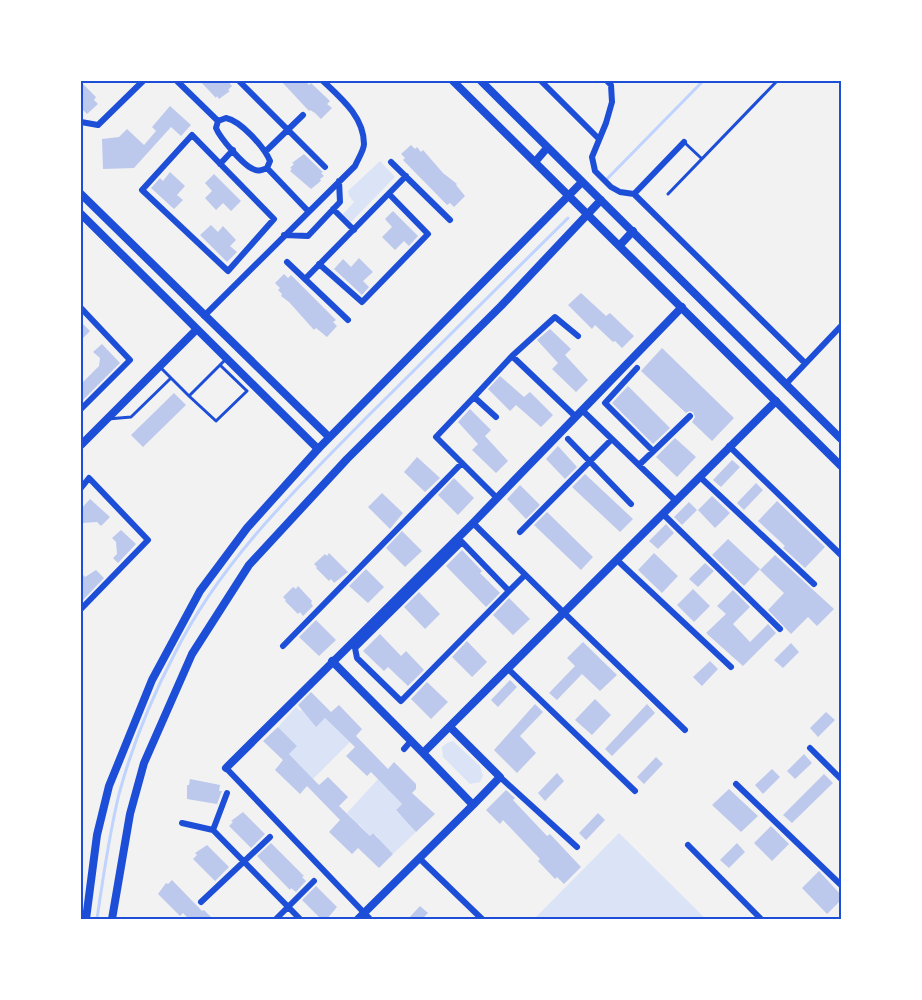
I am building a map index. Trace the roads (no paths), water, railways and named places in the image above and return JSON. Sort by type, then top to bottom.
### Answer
[{"type":"main road","points":[[453,81],[841,466]]},
{"type":"main road","points":[[481,81],[841,439]]},
{"type":"main road","points":[[535,162],[547,148]]},
{"type":"main road","points":[[86,919],[97,835],[109,786],[152,680],[185,617],[223,559],[247,528],[328,437],[582,182]]},
{"type":"main road","points":[[112,919],[130,814],[144,763],[192,654],[249,565],[347,459],[501,306],[601,200]]},
{"type":"main road","points":[[620,245],[633,231]]},
{"type":"street","points":[[81,122],[98,125],[143,81]]},
{"type":"street","points":[[177,81],[218,121]]},
{"type":"street","points":[[239,81],[325,167]]},
{"type":"street","points":[[204,316],[355,166],[364,146],[361,126],[348,104],[323,81]]},
{"type":"street","points":[[541,81],[599,140]]},
{"type":"street","points":[[609,83],[612,102],[592,157],[595,171],[620,192],[633,194],[805,363]]},
{"type":"street","points":[[266,151],[303,114]]},
{"type":"street","points":[[226,118],[234,119],[266,151],[270,161],[267,168],[260,171],[252,169],[220,137],[216,128],[218,121],[226,118]]},
{"type":"street","points":[[192,135],[220,164],[274,219],[228,271],[142,190],[192,135]]},
{"type":"street","points":[[633,194],[684,142]]},
{"type":"street","points":[[220,164],[233,150]]},
{"type":"street","points":[[391,162],[450,220]]},
{"type":"street","points":[[267,168],[308,211]]},
{"type":"street","points":[[305,279],[406,176]]},
{"type":"street","points":[[284,235],[308,236],[340,202],[339,181]]},
{"type":"street","points":[[81,194],[328,437]]},
{"type":"street","points":[[320,264],[362,302],[428,234],[389,194]]},
{"type":"street","points":[[81,205],[84,202],[91,204]]},
{"type":"street","points":[[333,209],[354,230]]},
{"type":"street","points":[[81,214],[196,330],[223,362],[318,449]]},
{"type":"street","points":[[287,262],[348,320]]},
{"type":"street","points":[[500,777],[364,917],[226,768],[473,523],[682,307]]},
{"type":"street","points":[[81,308],[130,360],[81,409]]},
{"type":"street","points":[[497,498],[436,437],[512,356],[555,317],[578,336]]},
{"type":"street","points":[[786,384],[841,326]]},
{"type":"street","points":[[81,445],[196,330]]},
{"type":"street","points":[[512,356],[576,417]]},
{"type":"street","points":[[637,368],[605,403],[653,451]]},
{"type":"street","points":[[474,397],[496,417]]},
{"type":"street","points":[[423,753],[776,401]]},
{"type":"street","points":[[583,411],[676,501]]},
{"type":"street","points":[[639,465],[690,416]]},
{"type":"street","points":[[300,431],[308,428],[310,420]]},
{"type":"street","points":[[568,439],[631,504]]},
{"type":"street","points":[[520,532],[612,439]]},
{"type":"street","points":[[729,446],[841,555]]},
{"type":"street","points":[[283,646],[462,464]]},
{"type":"street","points":[[700,477],[814,584]]},
{"type":"street","points":[[81,488],[89,478],[148,540],[81,609]]},
{"type":"street","points":[[663,514],[780,629]]},
{"type":"street","points":[[473,523],[685,730]]},
{"type":"street","points":[[509,591],[462,542],[355,648],[357,658],[401,701],[525,575]]},
{"type":"street","points":[[616,560],[731,667]]},
{"type":"street","points":[[332,661],[473,805]]},
{"type":"street","points":[[507,668],[635,791]]},
{"type":"street","points":[[450,727],[577,848]]},
{"type":"street","points":[[404,749],[411,741]]},
{"type":"street","points":[[810,748],[841,779]]},
{"type":"street","points":[[736,784],[841,885]]},
{"type":"street","points":[[213,830],[227,793]]},
{"type":"street","points":[[182,823],[213,830],[300,919]]},
{"type":"street","points":[[201,902],[270,837]]},
{"type":"street","points":[[688,845],[761,919]]},
{"type":"street","points":[[419,858],[482,919]]},
{"type":"street","points":[[276,919],[314,881]]},
{"type":"lane","points":[[668,194],[777,81]]},
{"type":"lane","points":[[684,142],[701,158]]},
{"type":"lane","points":[[159,367],[189,396],[216,421],[247,392],[223,362],[189,396]]},
{"type":"lane","points":[[106,420],[131,417],[171,378]]},
{"type":"waterway","points":[[606,180],[703,81]]},
{"type":"waterway","points":[[97,919],[115,809],[136,741],[174,655],[214,589],[261,528],[287,499],[568,218]]}]
